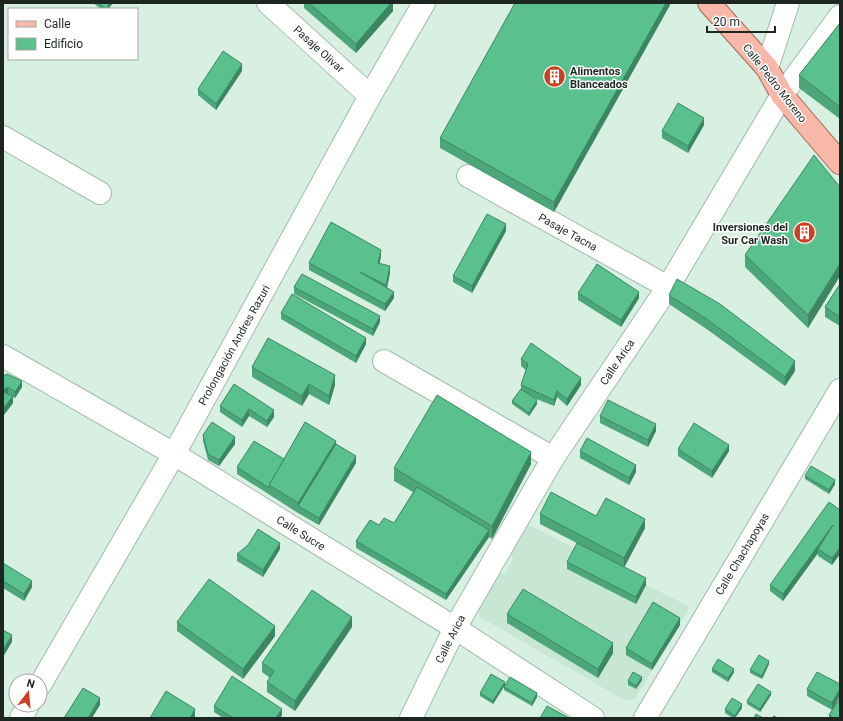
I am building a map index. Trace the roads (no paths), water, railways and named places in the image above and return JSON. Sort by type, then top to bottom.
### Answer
[{"type":"main road","name":"Calle Pedro Moreno","points":[[709,3],[766,68],[782,95],[840,163]]},
{"type":"street","name":"Pasaje Olivar","points":[[268,3],[370,96]]},
{"type":"street","name":"Prolongación Andres Razuri","points":[[47,673],[174,454],[370,96],[424,3]]},
{"type":"street","points":[[766,68],[788,3]]},
{"type":"street","name":"Calle Arica","points":[[411,718],[455,628],[553,458],[668,287],[782,95],[840,16]]},
{"type":"street","points":[[3,137],[100,193]]},
{"type":"street","name":"Pasaje Tacna","points":[[468,176],[668,287]]},
{"type":"street","name":"Calle Sucre","points":[[3,356],[174,454],[455,628],[593,718]]},
{"type":"street","points":[[384,361],[553,458]]},
{"type":"street","name":"Calle Chachapoyas","points":[[645,718],[840,390]]},
{"type":"place","name":"Alimentos Blanceados","points":[[555,77]]},
{"type":"place","name":"Inversiones del Sur Car Wash","points":[[804,233]]}]
